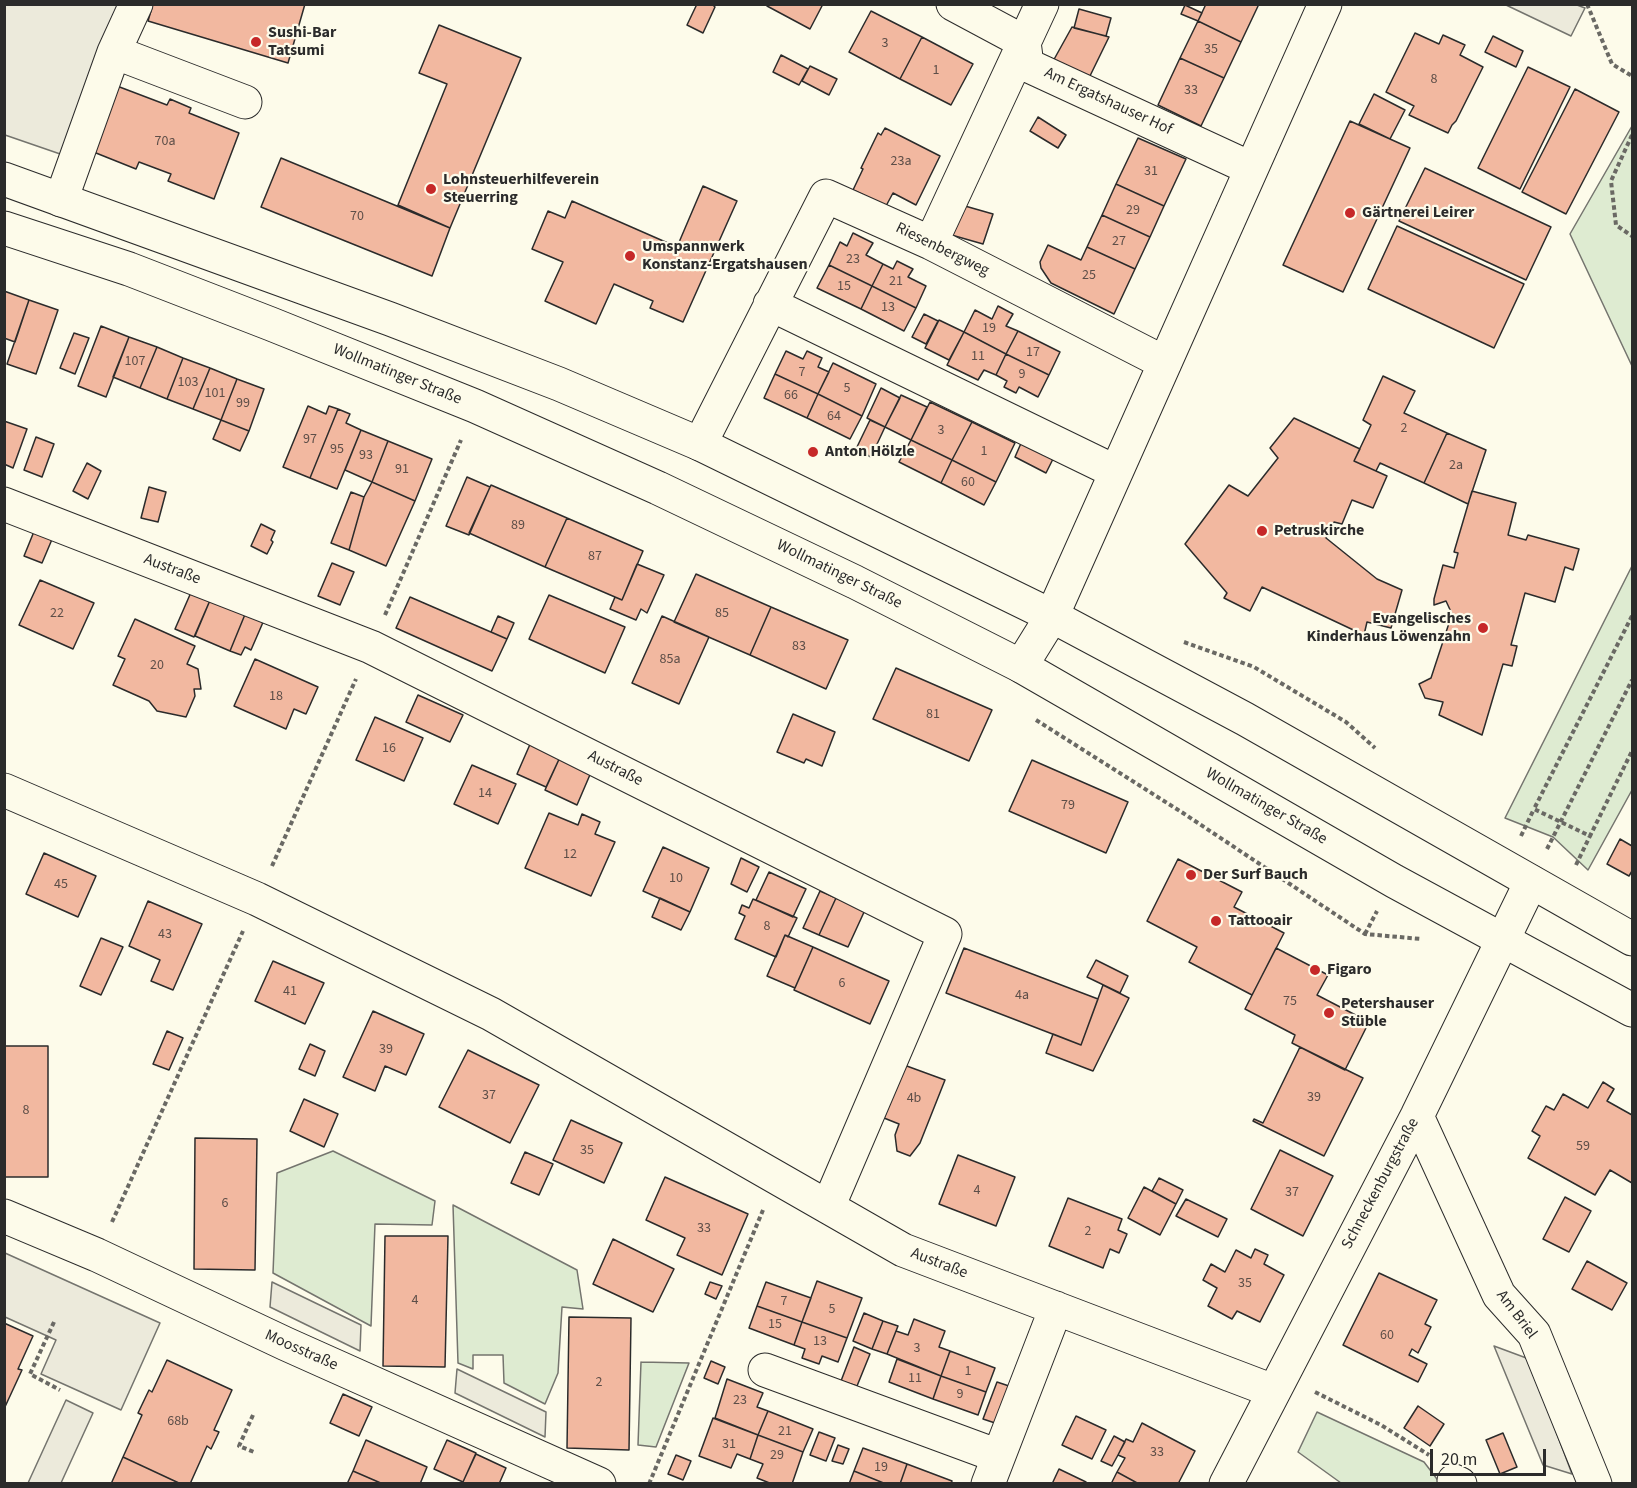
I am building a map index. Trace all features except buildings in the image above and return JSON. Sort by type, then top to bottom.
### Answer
[{"type":"street","points":[[61,200],[114,51],[136,4]]},
{"type":"street","points":[[953,4],[1024,42]]},
{"type":"street","points":[[931,243],[1042,4]]},
{"type":"street","points":[[1022,666],[1052,616],[1325,4]]},
{"type":"street","name":"Am Ergatshauser Hof","points":[[1024,42],[1028,65],[1250,168]]},
{"type":"street","points":[[114,51],[245,102]]},
{"type":"street","points":[[4,179],[401,323],[559,384],[700,444],[1052,616],[1245,719],[1632,939]]},
{"type":"street","name":"Riesenbergweg","points":[[700,444],[825,196],[931,243],[1165,363]]},
{"type":"street","name":"Wollmatinger Straße","points":[[4,228],[129,269],[475,406],[658,488],[845,577],[1022,666],[1367,866],[1632,1010]]},
{"type":"street","points":[[770,304],[1116,472]]},
{"type":"street","name":"Austraße","points":[[4,504],[371,647],[945,934],[828,1207]]},
{"type":"street","name":"Austraße","points":[[4,790],[257,899],[491,1014],[903,1250],[1056,1308],[1278,1383]]},
{"type":"street","name":"Schneckenburgstraße","points":[[1226,1484],[1417,1116],[1531,882]]},
{"type":"street","name":"Am Briel","points":[[1417,1116],[1499,1295],[1534,1334],[1595,1484]]},
{"type":"street","name":"Moosstraße","points":[[4,1216],[98,1255],[286,1344],[599,1484]]},
{"type":"street","points":[[765,1370],[993,1470],[1056,1308]]},
{"type":"path","points":[[1587,4],[1612,64],[1632,76]]},
{"type":"path","points":[[1632,135],[1611,181],[1616,225],[1632,236]]},
{"type":"path","points":[[429,517],[475,406]]},
{"type":"path","points":[[1519,841],[1632,616]]},
{"type":"path","points":[[1531,882],[1632,680]]},
{"type":"path","points":[[1032,718],[1183,813],[1365,934]]},
{"type":"path","points":[[1574,868],[1632,751]]},
{"type":"path","points":[[1534,809],[1590,836]]},
{"type":"path","points":[[649,1484],[776,1178]]},
{"type":"path","points":[[54,1322],[30,1374],[60,1390]]},
{"type":"path","points":[[1278,1383],[1381,1425],[1439,1461],[1457,1482]]},
{"type":"path","points":[[253,1415],[239,1446],[254,1452]]},
{"type":"green space","points":[[1632,126],[1632,366],[1570,234]]},
{"type":"green space","points":[[1632,566],[1632,790],[1588,870],[1553,837],[1505,818]]},
{"type":"green space","points":[[333,1151],[435,1201],[432,1225],[375,1224],[371,1326],[273,1273],[277,1173]]},
{"type":"green space","points":[[453,1205],[577,1270],[583,1309],[562,1307],[558,1373],[545,1404],[504,1383],[503,1355],[473,1355],[473,1369],[458,1363]]},
{"type":"green space","points":[[641,1362],[689,1363],[656,1447],[638,1445]]},
{"type":"green space","points":[[1317,1412],[1424,1462],[1440,1483],[1341,1483],[1298,1452]]},
{"type":"shaded area","points":[[5,5],[120,5],[66,156],[5,135]]},
{"type":"shaded area","points":[[1506,5],[1577,5],[1585,8],[1571,36]]},
{"type":"shaded area","points":[[5,1253],[160,1323],[121,1410],[41,1374],[56,1340],[5,1317]]},
{"type":"shaded area","points":[[272,1282],[361,1325],[360,1351],[270,1307]]},
{"type":"shaded area","points":[[1494,1346],[1529,1359],[1572,1474],[1543,1465]]},
{"type":"shaded area","points":[[457,1369],[546,1412],[545,1437],[455,1393]]},
{"type":"shaded area","points":[[66,1400],[93,1413],[61,1483],[28,1483]]},
{"type":"place","name":"Sushi-Bar Tatsumi","points":[[256,42]]},
{"type":"place","name":"Lohnsteuerhilfeverein Steuerring","points":[[431,189]]},
{"type":"place","name":"Gärtnerei Leirer","points":[[1350,213]]},
{"type":"place","name":"Umspannwerk Konstanz-Ergatshausen","points":[[630,256]]},
{"type":"place","name":"Anton Hölzle","points":[[813,452]]},
{"type":"place","name":"Petruskirche","points":[[1262,531]]},
{"type":"place","name":"Evangelisches Kinderhaus Löwenzahn","points":[[1483,628]]},
{"type":"place","name":"Der Surf Bauch","points":[[1191,875]]},
{"type":"place","name":"Tattooair","points":[[1216,921]]},
{"type":"place","name":"Figaro","points":[[1315,970]]},
{"type":"place","name":"Petershauser Stüble","points":[[1329,1013]]}]
